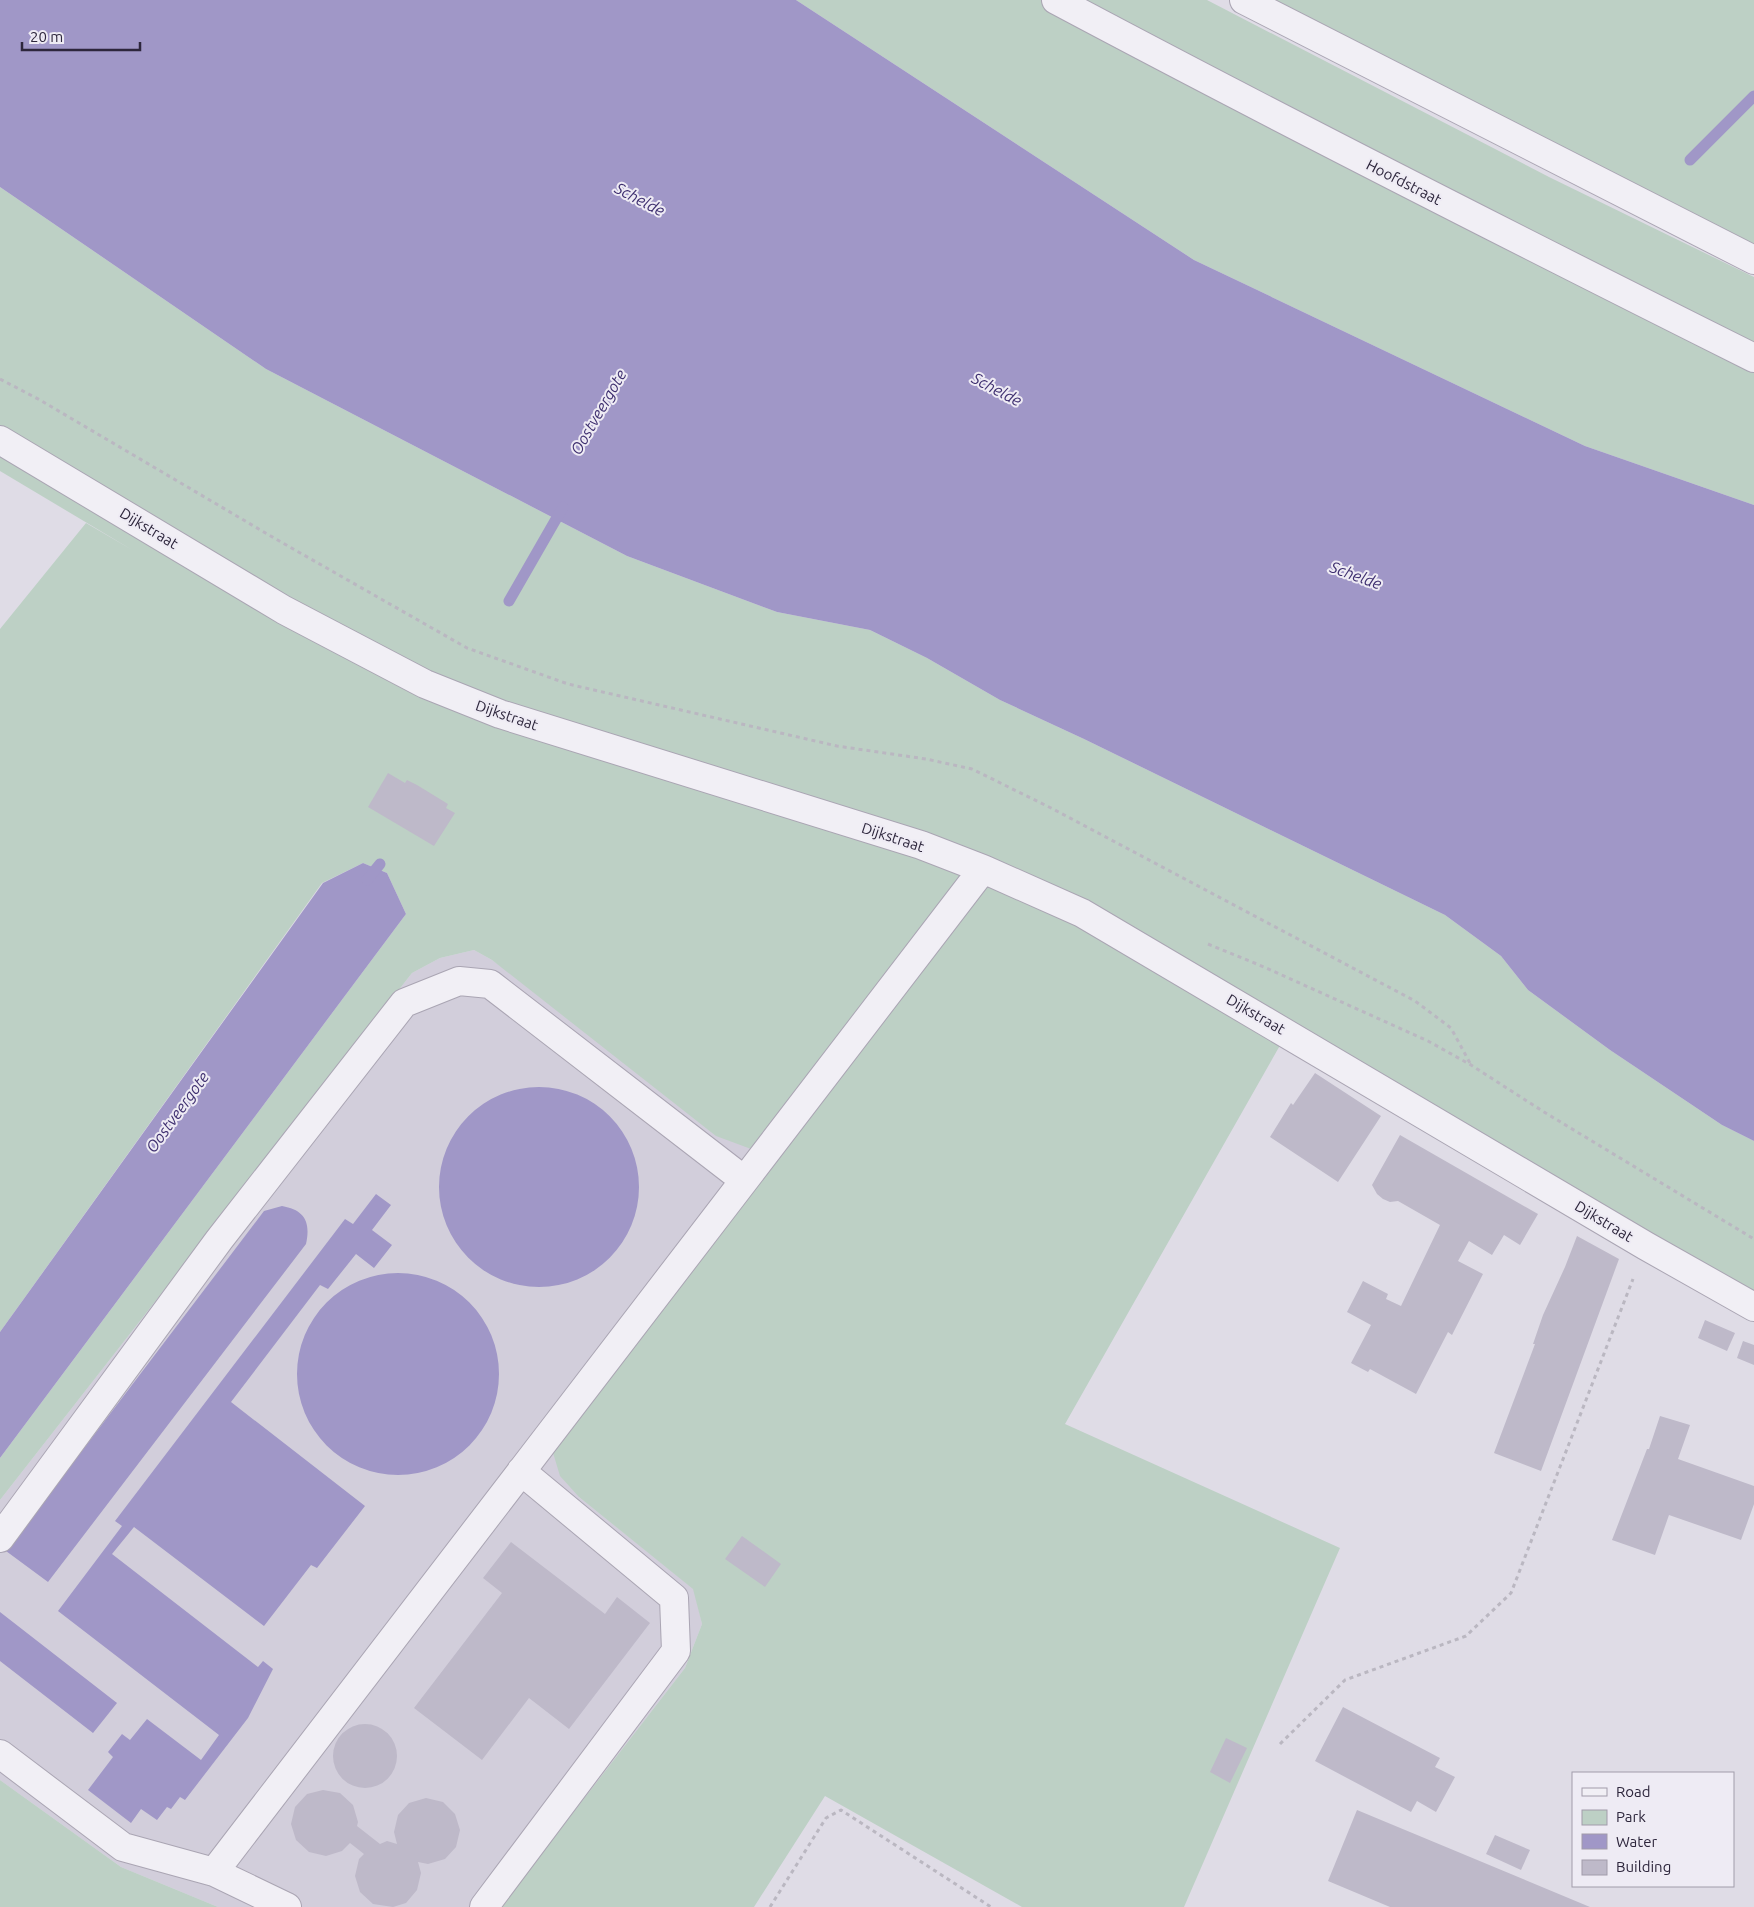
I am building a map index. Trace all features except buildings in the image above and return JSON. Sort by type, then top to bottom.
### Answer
[{"type":"street","name":"Hoofdstraat","points":[[1056,0],[1242,99],[1754,358]]},
{"type":"street","points":[[1244,0],[1754,260]]},
{"type":"street","name":"Dijkstraat","points":[[0,440],[284,610],[425,684],[500,714],[921,845],[983,869],[1082,913],[1646,1246],[1754,1307]]},
{"type":"street","points":[[214,1872],[983,869]]},
{"type":"street","points":[[0,1538],[219,1240],[404,1002],[459,981],[490,984],[744,1180]]},
{"type":"street","points":[[484,1907],[676,1651],[674,1598],[521,1472]]},
{"type":"street","points":[[0,1754],[123,1847],[214,1872],[287,1907]]},
{"type":"path","points":[[0,379],[40,400],[274,538],[467,648],[568,684],[837,746],[926,759],[972,769],[1052,808],[1415,1001],[1451,1028],[1471,1065]]},
{"type":"path","points":[[1199,941],[1264,967],[1428,1041],[1471,1065],[1544,1112],[1754,1239]]},
{"type":"path","points":[[1280,1744],[1345,1680],[1466,1636],[1512,1593],[1646,1246]]},
{"type":"path","points":[[770,1907],[826,1818],[841,1810],[991,1907]]},
{"type":"shaded area","points":[[474,950],[492,960],[765,1153],[579,1497],[694,1589],[702,1624],[685,1668],[500,1907],[218,1907],[121,1867],[0,1780],[0,1500],[412,973],[440,958]]},
{"type":"green space","points":[[796,0],[1207,0],[1549,177],[1754,277],[1754,505],[1585,446],[1194,260]]},
{"type":"green space","points":[[1244,0],[1754,0],[1754,260]]},
{"type":"green space","points":[[0,187],[266,369],[627,556],[777,612],[870,630],[927,658],[1000,700],[1445,915],[1501,956],[1528,990],[1610,1050],[1722,1125],[1754,1141],[1754,1307],[1287,1033],[1065,1424],[1340,1548],[1184,1907],[1022,1907],[825,1796],[754,1907],[500,1907],[685,1668],[702,1624],[693,1589],[579,1497],[560,1476],[548,1436],[765,1154],[716,1136],[492,960],[474,950],[440,958],[412,973],[0,1500],[0,1458],[406,914],[387,873],[363,863],[322,883],[0,1332],[0,629],[86,523],[134,551],[0,471]]},
{"type":"green space","points":[[0,1780],[121,1867],[218,1907],[0,1907]]},
{"type":"water","name":"Schelde","points":[[0,0],[796,0],[1194,260],[1585,446],[1754,505],[1754,1141],[1722,1125],[1610,1050],[1528,990],[1501,956],[1445,915],[1000,700],[927,658],[870,630],[777,612],[627,556],[266,369],[0,187]]},
{"type":"water","points":[[363,863],[387,873],[406,914],[0,1458],[0,1332],[323,883]]},
{"type":"water","points":[[529,1087],[549,1087],[568,1091],[586,1099],[610,1116],[622,1131],[635,1158],[639,1187],[635,1216],[622,1243],[610,1258],[595,1270],[568,1283],[549,1287],[529,1287],[510,1283],[492,1275],[468,1258],[456,1243],[443,1216],[439,1197],[439,1177],[443,1158],[451,1140],[468,1116],[483,1104],[510,1091]]},
{"type":"water","points":[[376,1194],[391,1205],[372,1230],[392,1245],[374,1268],[356,1254],[328,1289],[320,1285],[231,1402],[365,1506],[317,1568],[311,1565],[264,1626],[134,1527],[112,1554],[258,1667],[263,1661],[273,1669],[248,1718],[185,1800],[180,1797],[171,1809],[167,1807],[157,1820],[141,1809],[131,1823],[88,1790],[113,1757],[108,1752],[122,1734],[130,1740],[147,1719],[201,1760],[219,1735],[58,1611],[122,1526],[115,1521],[345,1219],[353,1224]]},
{"type":"water","points":[[282,1206],[296,1210],[304,1218],[307,1229],[306,1244],[48,1582],[6,1551],[264,1211]]},
{"type":"water","points":[[388,1273],[408,1273],[427,1277],[446,1285],[470,1302],[482,1318],[491,1335],[497,1354],[499,1374],[497,1394],[491,1413],[482,1430],[470,1446],[446,1463],[427,1471],[408,1475],[388,1475],[369,1471],[350,1463],[326,1446],[309,1422],[301,1403],[297,1384],[297,1364],[301,1345],[309,1326],[326,1302],[350,1285],[369,1277]]},
{"type":"water","points":[[0,1612],[117,1703],[93,1733],[0,1661]]},
{"type":"waterway","points":[[1690,160],[1754,96]]},
{"type":"waterway","name":"Oostveergote","points":[[509,601],[563,507]]},
{"type":"waterway","name":"Oostveergote","points":[[367,880],[380,864]]}]
